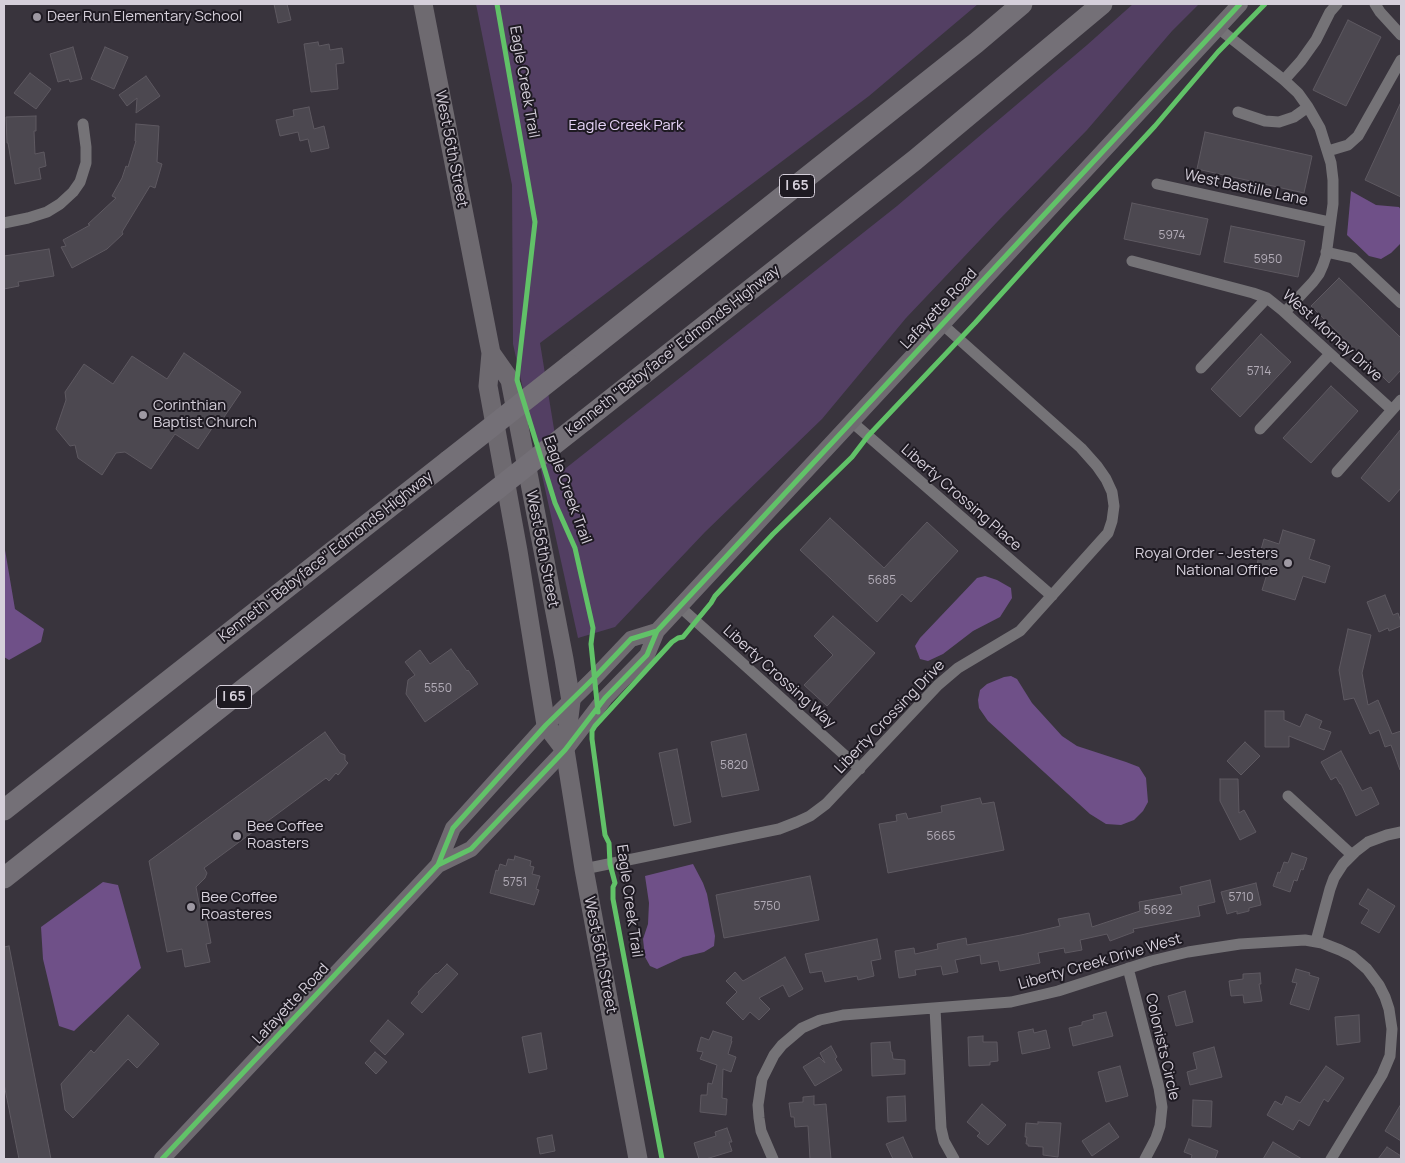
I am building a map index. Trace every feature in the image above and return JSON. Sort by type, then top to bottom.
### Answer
[{"type":"highway","name":"Kenneth \"Babyface\" Edmonds Highway","points":[[4,810],[570,365],[1022,4]]},
{"type":"highway","name":"Kenneth \"Babyface\" Edmonds Highway","points":[[4,878],[908,166],[1102,4]]},
{"type":"main road","name":"West 56th Street","points":[[423,4],[492,354],[488,386],[518,551],[546,724],[565,750]]},
{"type":"main road","name":"Lafayette Road","points":[[162,1159],[438,865],[471,849],[565,750],[605,698],[646,655],[657,630],[1240,4]]},
{"type":"main road","name":"West 56th Street","points":[[492,354],[510,380],[571,701],[565,750],[584,869],[638,1159]]},
{"type":"main road","name":"Lafayette Road","points":[[438,865],[453,828],[546,724],[631,639],[657,630]]},
{"type":"street","points":[[1284,80],[1316,40],[1330,12],[1337,4]]},
{"type":"street","points":[[1375,4],[1387,21],[1401,35]]},
{"type":"street","points":[[1218,28],[1284,80],[1298,94],[1320,128],[1328,151],[1332,168],[1333,195],[1332,215],[1323,265],[1313,282],[1285,312]]},
{"type":"street","points":[[1328,151],[1348,144],[1358,136],[1401,60]]},
{"type":"street","points":[[1238,112],[1265,121],[1281,122],[1294,117],[1308,108]]},
{"type":"street","points":[[4,223],[47,212],[60,204],[73,192],[80,182],[86,163],[83,124]]},
{"type":"street","name":"West Bastille Lane","points":[[1157,184],[1330,222]]},
{"type":"street","points":[[1326,252],[1353,258],[1401,304]]},
{"type":"street","name":"West Mornay Drive","points":[[1132,261],[1244,290],[1266,298],[1285,312],[1392,410]]},
{"type":"street","points":[[1202,368],[1266,298]]},
{"type":"street","name":"Liberty Crossing Drive","points":[[584,869],[785,827],[810,816],[826,804],[938,685],[958,668],[1020,631],[1108,533],[1114,506],[1112,492],[1106,479],[1081,448],[942,324]]},
{"type":"street","points":[[1260,429],[1330,354]]},
{"type":"street","points":[[1337,472],[1401,400]]},
{"type":"street","name":"Liberty Crossing Place","points":[[852,422],[1052,596]]},
{"type":"street","name":"Liberty Crossing Way","points":[[679,606],[860,769]]},
{"type":"street","points":[[1288,796],[1352,855]]},
{"type":"street","points":[[1316,941],[1330,889],[1334,878],[1343,864],[1364,845],[1373,840],[1401,832]]},
{"type":"street","name":"Liberty Creek Drive West","points":[[774,1159],[762,1131],[758,1105],[762,1079],[774,1055],[782,1045],[806,1026],[820,1020],[832,1016],[992,1004],[1032,998],[1170,956],[1214,948],[1294,940],[1316,941],[1346,953],[1367,969],[1396,1015],[1388,1063],[1331,1159]]},
{"type":"street","name":"Colonists Circle","points":[[1128,968],[1159,1088],[1162,1107],[1160,1126],[1145,1159]]},
{"type":"street","points":[[934,1008],[941,1128],[944,1141],[954,1159]]},
{"type":"green space","name":"Eagle Creek Park","points":[[476,4],[978,4],[869,96],[540,343],[561,472],[897,206],[1133,4],[1199,4],[1172,31],[1087,130],[906,318],[822,419],[705,532],[615,627],[578,638],[513,344],[512,185]]},
{"type":"shaded area","points":[[1351,191],[1376,205],[1399,207],[1401,210],[1401,243],[1391,253],[1381,259],[1369,256],[1347,235]]},
{"type":"shaded area","points":[[4,544],[15,609],[44,629],[41,642],[9,660],[4,657]]},
{"type":"shaded area","points":[[985,576],[1011,588],[1012,598],[1000,617],[973,631],[943,654],[928,661],[920,659],[915,646],[920,638],[977,578]]},
{"type":"shaded area","points":[[1011,676],[1017,679],[1032,703],[1062,736],[1077,746],[1139,767],[1146,778],[1148,802],[1143,811],[1134,820],[1121,825],[1106,824],[1090,814],[988,721],[979,708],[980,690],[987,684]]},
{"type":"shaded area","points":[[693,864],[707,894],[715,936],[714,946],[704,952],[683,957],[657,969],[650,966],[645,957],[643,939],[648,924],[649,903],[645,876]]},
{"type":"shaded area","points":[[103,882],[118,885],[141,968],[74,1031],[59,1026],[43,959],[41,927]]},
{"type":"building","points":[[274,4],[287,4],[291,20],[278,23]]},
{"type":"building","points":[[1348,20],[1381,37],[1346,106],[1313,90]]},
{"type":"building","points":[[318,42],[319,46],[329,44],[330,50],[342,48],[344,63],[336,64],[338,89],[311,92],[304,44]]},
{"type":"building","points":[[73,47],[82,79],[70,82],[69,79],[58,82],[50,54]]},
{"type":"building","points":[[105,47],[128,57],[114,89],[91,79]]},
{"type":"building","points":[[30,73],[51,89],[36,109],[14,93]]},
{"type":"building","points":[[146,76],[160,96],[136,113],[137,98],[127,106],[119,95]]},
{"type":"building","points":[[1401,102],[1401,197],[1365,180]]},
{"type":"building","points":[[309,107],[314,129],[324,126],[329,148],[311,152],[308,139],[300,141],[298,132],[280,136],[276,120],[294,116],[293,110]]},
{"type":"building","points":[[36,116],[36,131],[34,131],[35,154],[44,152],[46,166],[39,168],[41,179],[15,184],[7,143],[6,117]]},
{"type":"building","points":[[136,124],[159,126],[157,162],[162,164],[155,188],[150,186],[122,232],[123,234],[107,249],[72,268],[61,247],[66,246],[63,240],[90,225],[88,224],[116,198],[112,196],[126,166],[128,167],[136,141]]},
{"type":"building","points":[[1205,132],[1312,156],[1304,193],[1197,169]]},
{"type":"building","points":[[1132,203],[1208,219],[1200,255],[1124,239]]},
{"type":"building","points":[[1231,226],[1305,241],[1298,277],[1224,262]]},
{"type":"building","points":[[49,249],[54,276],[18,282],[19,286],[4,289],[4,256]]},
{"type":"building","points":[[1339,278],[1401,338],[1401,370],[1389,383],[1311,306]]},
{"type":"building","points":[[1261,334],[1291,362],[1240,417],[1211,389]]},
{"type":"building","name":"Corinthian Baptist Church","points":[[184,353],[241,392],[220,423],[215,424],[198,449],[175,434],[151,469],[125,452],[116,453],[102,475],[78,458],[75,445],[70,446],[56,429],[66,400],[65,392],[84,364],[113,384],[132,356],[167,379]]},
{"type":"building","points":[[1331,386],[1358,411],[1311,463],[1283,438]]},
{"type":"building","points":[[1401,429],[1401,488],[1389,502],[1361,478]]},
{"type":"building","points":[[830,518],[884,568],[927,522],[958,551],[911,602],[902,594],[877,622],[800,550]]},
{"type":"building","name":"Royal Order - Jesters National Office","points":[[1283,530],[1315,540],[1309,559],[1330,566],[1325,583],[1303,576],[1295,600],[1262,590],[1267,574],[1255,571],[1264,539],[1279,544]]},
{"type":"building","points":[[1385,595],[1393,615],[1398,613],[1401,626],[1389,631],[1388,628],[1379,632],[1367,602]]},
{"type":"building","points":[[833,616],[875,653],[827,706],[804,685],[833,655],[814,636]]},
{"type":"building","points":[[1348,629],[1371,635],[1362,673],[1368,705],[1378,700],[1392,734],[1401,731],[1400,770],[1391,745],[1385,747],[1379,730],[1370,734],[1354,698],[1344,700],[1339,670]]},
{"type":"building","points":[[451,649],[478,684],[425,722],[406,694],[408,680],[415,675],[405,662],[420,650],[430,664]]},
{"type":"building","points":[[1265,711],[1284,711],[1284,720],[1300,727],[1306,714],[1322,721],[1319,728],[1331,732],[1324,750],[1289,736],[1289,747],[1265,747]]},
{"type":"building","points":[[325,732],[340,753],[345,755],[345,760],[348,763],[338,775],[336,773],[329,781],[326,778],[204,868],[207,873],[205,878],[196,887],[202,918],[206,917],[211,943],[206,944],[210,962],[185,967],[182,949],[167,952],[149,861]]},
{"type":"building","points":[[746,734],[759,790],[722,797],[711,742]]},
{"type":"building","points":[[1245,742],[1260,756],[1241,775],[1227,761]]},
{"type":"building","points":[[677,749],[691,822],[674,826],[659,753]]},
{"type":"building","points":[[1341,751],[1362,791],[1371,787],[1379,804],[1356,816],[1341,784],[1336,777],[1331,780],[1321,762]]},
{"type":"building","points":[[1220,779],[1238,779],[1239,813],[1244,810],[1256,832],[1240,840],[1220,801]]},
{"type":"building","points":[[980,798],[982,804],[994,802],[1004,850],[888,873],[879,824],[897,821],[896,815],[906,813],[908,819],[942,812],[941,806]]},
{"type":"building","points":[[1292,853],[1307,858],[1297,881],[1294,880],[1290,892],[1273,886],[1278,872],[1280,873],[1284,862],[1288,863]]},
{"type":"building","points":[[515,856],[531,861],[530,866],[534,867],[532,874],[540,876],[536,889],[539,890],[534,905],[490,893],[496,870],[498,871],[500,864],[506,866],[508,859],[514,860]]},
{"type":"building","points":[[810,876],[819,920],[724,938],[716,895]]},
{"type":"building","points":[[1210,880],[1215,902],[1198,906],[1200,916],[1133,929],[1134,932],[1110,941],[1107,934],[1080,940],[1082,950],[1065,953],[1064,948],[1038,953],[1040,963],[1000,971],[998,961],[981,964],[980,955],[955,960],[958,972],[943,975],[941,966],[915,970],[916,975],[899,978],[895,951],[914,948],[915,954],[938,949],[937,944],[966,938],[967,945],[1021,935],[1060,926],[1058,919],[1089,913],[1092,927],[1140,911],[1139,902],[1182,894],[1180,887]]},
{"type":"building","points":[[1256,883],[1261,905],[1249,908],[1249,911],[1237,914],[1237,911],[1227,914],[1221,892]]},
{"type":"building","points":[[1368,889],[1395,906],[1379,933],[1361,923],[1369,910],[1359,904]]},
{"type":"building","points":[[877,939],[881,959],[871,961],[874,976],[858,980],[857,976],[825,982],[822,971],[810,973],[805,954]]},
{"type":"building","points":[[9,946],[51,1159],[19,1159],[4,1084],[4,947]]},
{"type":"building","points":[[785,957],[803,989],[789,997],[783,985],[759,998],[770,1009],[759,1020],[750,1012],[743,1020],[726,1003],[737,992],[726,981],[735,972],[743,981]]},
{"type":"building","points":[[447,964],[458,974],[422,1013],[411,1003],[419,994],[418,992]]},
{"type":"building","points":[[1296,969],[1319,978],[1309,1010],[1290,1004],[1297,983],[1292,982]]},
{"type":"building","points":[[1260,973],[1261,984],[1259,984],[1262,1001],[1244,1003],[1243,995],[1231,996],[1229,981],[1243,979],[1243,974]]},
{"type":"building","points":[[1185,991],[1193,1022],[1176,1026],[1168,996]]},
{"type":"building","points":[[1106,1012],[1113,1036],[1073,1046],[1069,1028],[1082,1025],[1082,1022],[1094,1019],[1093,1015]]},
{"type":"building","points":[[128,1015],[159,1044],[137,1068],[128,1059],[73,1118],[65,1110],[61,1084],[91,1050],[94,1053]]},
{"type":"building","points":[[1359,1015],[1360,1042],[1337,1045],[1335,1017]]},
{"type":"building","points":[[388,1020],[404,1034],[385,1055],[370,1041]]},
{"type":"building","points":[[1033,1029],[1034,1033],[1046,1030],[1050,1048],[1022,1054],[1018,1032]]},
{"type":"building","points":[[713,1031],[732,1037],[728,1054],[736,1057],[731,1072],[723,1069],[722,1098],[727,1099],[726,1115],[700,1112],[701,1095],[707,1095],[708,1083],[712,1084],[717,1065],[700,1059],[703,1052],[697,1051],[701,1037],[709,1040]]},
{"type":"building","points":[[541,1033],[547,1069],[529,1073],[522,1037]]},
{"type":"building","points":[[983,1036],[983,1042],[997,1042],[998,1061],[990,1062],[990,1065],[969,1066],[968,1037]]},
{"type":"building","points":[[890,1042],[893,1059],[905,1060],[905,1074],[872,1076],[871,1043]]},
{"type":"building","points":[[831,1046],[837,1057],[835,1059],[842,1070],[815,1086],[803,1067],[819,1057],[825,1063],[820,1053]]},
{"type":"building","points":[[1214,1047],[1222,1077],[1190,1085],[1187,1072],[1197,1069],[1193,1053]]},
{"type":"building","points":[[375,1052],[387,1062],[376,1074],[365,1063]]},
{"type":"building","points":[[1120,1066],[1128,1096],[1106,1102],[1098,1072]]},
{"type":"building","points":[[1326,1066],[1344,1078],[1328,1102],[1324,1099],[1309,1126],[1299,1120],[1293,1130],[1267,1115],[1275,1101],[1282,1105],[1286,1096],[1300,1103]]},
{"type":"building","points":[[814,1096],[814,1105],[826,1104],[831,1159],[810,1159],[808,1126],[795,1127],[794,1117],[791,1117],[789,1103],[803,1102],[803,1097]]},
{"type":"building","points":[[905,1096],[906,1121],[888,1122],[887,1097]]},
{"type":"building","points":[[1193,1100],[1212,1101],[1211,1127],[1192,1126]]},
{"type":"building","points":[[982,1104],[1006,1125],[988,1145],[977,1136],[980,1133],[967,1122]]},
{"type":"building","points":[[1401,1104],[1401,1141],[1385,1131]]},
{"type":"building","points":[[1038,1122],[1061,1123],[1058,1157],[1043,1155],[1043,1147],[1028,1146],[1026,1144],[1026,1123],[1038,1124]]},
{"type":"building","points":[[1109,1123],[1119,1137],[1092,1156],[1082,1141]]},
{"type":"building","points":[[727,1128],[732,1142],[729,1142],[732,1151],[706,1159],[699,1159],[694,1143],[716,1136],[715,1132]]},
{"type":"building","points":[[552,1135],[555,1151],[540,1154],[537,1138]]},
{"type":"building","points":[[903,1137],[913,1159],[893,1159],[886,1144]]},
{"type":"building","points":[[1189,1139],[1218,1151],[1215,1159],[1191,1159],[1192,1155],[1184,1152]]},
{"type":"building","points":[[1273,1142],[1302,1159],[1263,1159]]},
{"type":"building","points":[[1387,1147],[1401,1156],[1401,1159],[1378,1159]]},
{"type":"cycle path","name":"Eagle Creek Trail","points":[[497,4],[535,222],[517,380],[555,503],[575,548],[593,628],[591,644],[598,712]]},
{"type":"cycle path","points":[[438,865],[471,849],[565,750],[605,698],[647,655],[657,631],[1240,4]]},
{"type":"cycle path","name":"Eagle Creek Trail","points":[[662,1159],[613,899],[615,883],[610,864],[609,843],[605,835],[592,731],[672,642],[683,637],[715,596],[773,534],[852,457],[868,436],[975,323],[1155,126],[1218,52],[1265,4]]},
{"type":"cycle path","points":[[162,1159],[438,865],[453,828],[546,725],[631,639],[657,631]]},
{"type":"place","name":"Deer Run Elementary School","points":[[37,17]]},
{"type":"place","name":"Corinthian Baptist Church","points":[[143,415]]},
{"type":"place","name":"Royal Order - Jesters National Office","points":[[1288,563]]},
{"type":"place","name":"Bee Coffee Roasters","points":[[237,836]]},
{"type":"place","name":"Bee Coffee Roasteres","points":[[191,907]]}]
